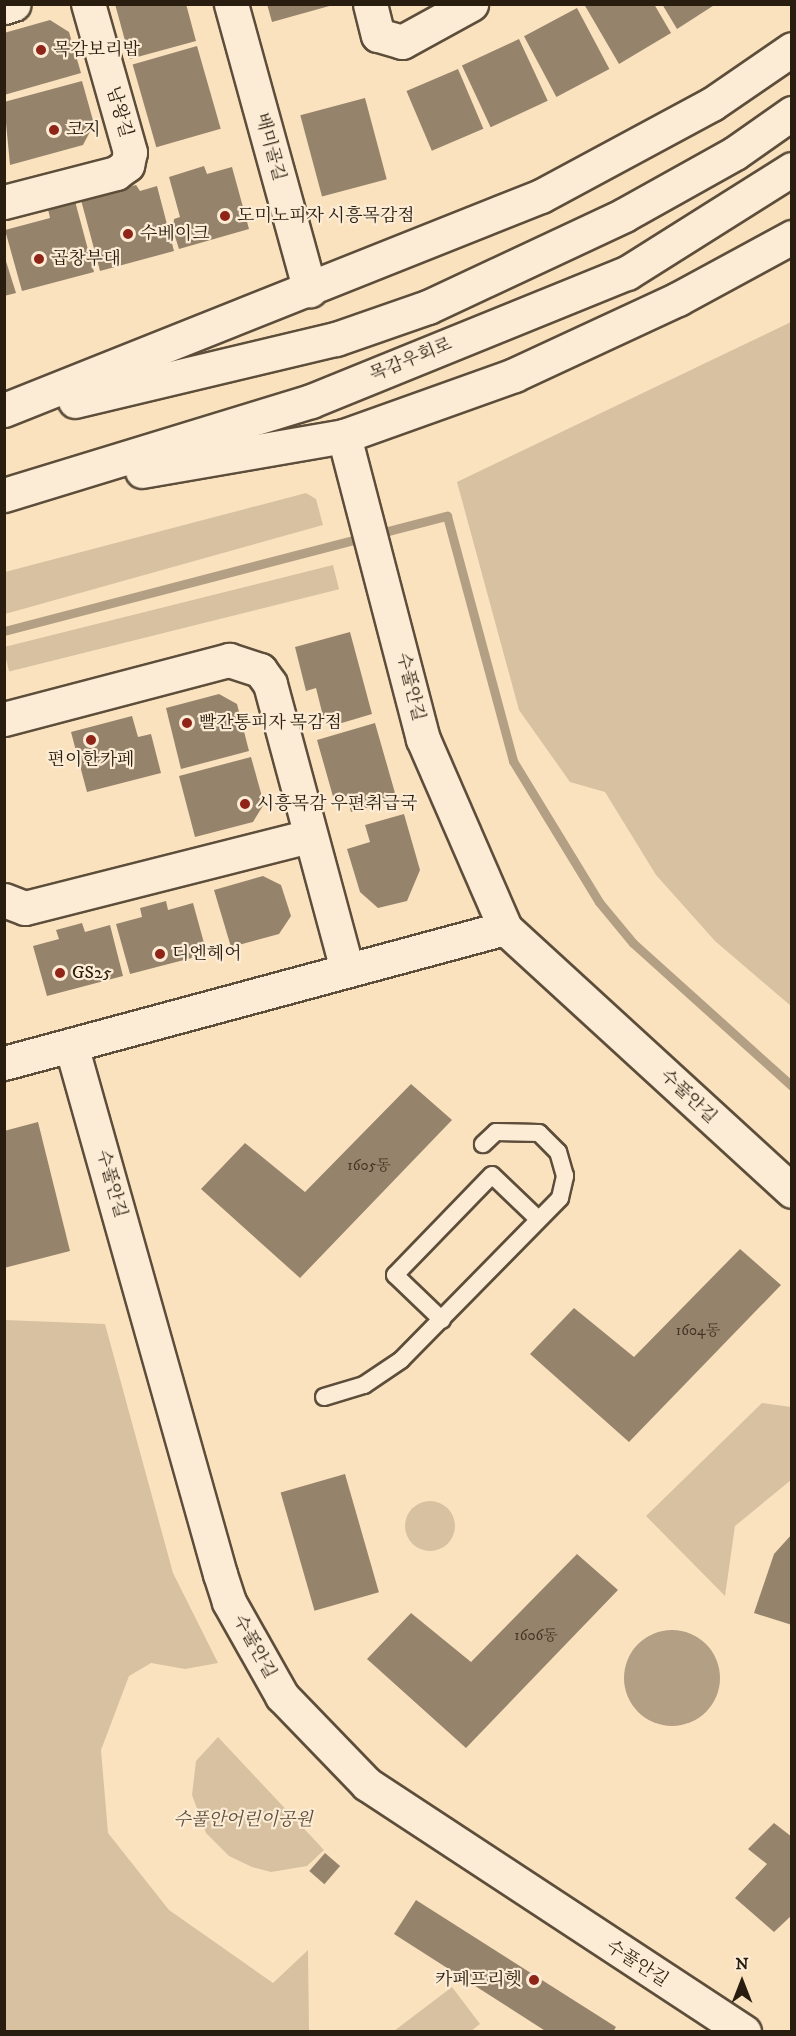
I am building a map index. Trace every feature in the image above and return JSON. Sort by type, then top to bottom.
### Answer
[{"type":"street","points":[[4,7],[14,4]]},
{"type":"street","name":"남왕길","points":[[4,202],[116,173],[127,165],[130,152],[88,4]]},
{"type":"street","name":"배미골길","points":[[231,4],[310,290]]},
{"type":"street","points":[[370,4],[378,34],[402,42],[471,4]]},
{"type":"street","points":[[4,410],[310,290],[541,195],[712,104],[792,49]]},
{"type":"street","points":[[4,417],[336,339],[428,307],[624,216],[735,153],[792,113]]},
{"type":"street","name":"목감우회로","points":[[4,497],[311,401],[616,277],[792,169]]},
{"type":"street","points":[[4,497],[344,436],[514,375],[678,299],[792,237]]},
{"type":"street","name":"수풀안길","points":[[344,436],[423,739],[505,928],[792,1191]]},
{"type":"street","points":[[4,719],[229,660],[251,664],[270,684],[309,836],[347,969]]},
{"type":"street","points":[[4,900],[25,908],[309,836]]},
{"type":"street","points":[[4,1063],[505,928]]},
{"type":"street","name":"수풀안길","points":[[71,1045],[219,1574],[234,1612],[282,1696],[367,1784],[744,2031]]},
{"type":"lane","points":[[324,1397],[364,1385],[442,1320],[560,1198],[565,1176],[558,1152],[539,1133],[515,1130],[496,1132],[483,1144]]},
{"type":"lane","points":[[442,1320],[395,1275],[492,1175],[538,1219]]},
{"type":"green space","points":[[791,322],[791,1006],[715,941],[656,875],[605,792],[570,782],[519,710],[457,482]]},
{"type":"green space","points":[[306,493],[316,499],[323,525],[5,614],[5,572]]},
{"type":"green space","points":[[333,565],[339,589],[9,672],[4,647]]},
{"type":"green space","points":[[5,1320],[105,1324],[173,1573],[218,1663],[185,1669],[151,1663],[129,1676],[101,1750],[108,1833],[169,1910],[273,1983],[308,1950],[309,2031],[5,2031]]},
{"type":"green space","points":[[762,1403],[791,1407],[791,1480],[735,1526],[725,1596],[646,1516]]},
{"type":"green space","points":[[430,1501],[448,1508],[455,1526],[448,1544],[430,1551],[412,1544],[405,1526],[412,1508]]},
{"type":"green space","name":"수풀안어린이공원","points":[[218,1737],[324,1850],[307,1866],[271,1872],[252,1867],[229,1856],[206,1833],[192,1795],[196,1761]]},
{"type":"green space","points":[[452,1987],[480,2024],[471,2031],[394,2031]]},
{"type":"shaded area","points":[[663,1630],[681,1630],[699,1638],[712,1651],[720,1669],[717,1697],[699,1718],[681,1726],[663,1726],[645,1718],[632,1705],[624,1687],[624,1669],[632,1651],[645,1638]]},
{"type":"building","points":[[115,4],[186,4],[196,41],[130,59]]},
{"type":"building","points":[[267,4],[333,4],[333,5],[272,22]]},
{"type":"building","points":[[584,4],[654,4],[671,33],[619,64]]},
{"type":"building","points":[[662,4],[716,4],[677,29]]},
{"type":"building","points":[[577,8],[609,69],[556,97],[524,36]]},
{"type":"building","points":[[50,20],[69,32],[81,73],[4,95],[4,33]]},
{"type":"building","points":[[519,39],[548,101],[491,127],[462,66]]},
{"type":"building","points":[[197,46],[221,129],[156,147],[133,64]]},
{"type":"building","points":[[458,69],[483,129],[432,151],[406,91]]},
{"type":"building","points":[[82,81],[94,124],[83,145],[10,165],[4,102]]},
{"type":"building","points":[[365,98],[387,179],[322,196],[300,115]]},
{"type":"building","points":[[204,166],[207,174],[232,167],[249,229],[179,249],[173,230],[174,219],[180,217],[169,177]]},
{"type":"building","points":[[136,185],[140,191],[157,186],[174,251],[100,271],[81,200]]},
{"type":"building","points":[[75,201],[94,272],[22,291],[5,230],[50,218],[48,209]]},
{"type":"building","points":[[4,255],[16,293],[4,296]]},
{"type":"building","points":[[350,632],[372,714],[335,725],[332,714],[323,716],[316,688],[306,691],[295,647]]},
{"type":"building","points":[[219,694],[237,704],[249,751],[181,769],[166,708]]},
{"type":"building","points":[[132,716],[138,737],[151,734],[161,773],[87,792],[71,732]]},
{"type":"building","points":[[375,723],[397,800],[351,812],[347,796],[334,800],[317,740]]},
{"type":"building","points":[[251,757],[264,804],[253,822],[195,837],[179,776]]},
{"type":"building","points":[[404,814],[420,870],[407,901],[378,908],[360,892],[347,849],[370,842],[365,825]]},
{"type":"building","points":[[263,876],[281,885],[291,916],[279,934],[231,947],[214,890]]},
{"type":"building","points":[[166,901],[168,910],[193,903],[207,954],[130,974],[116,924],[142,917],[140,908]]},
{"type":"building","points":[[82,923],[85,932],[110,925],[123,976],[47,996],[33,946],[59,939],[56,930]]},
{"type":"building","points":[[411,1084],[452,1120],[300,1278],[201,1189],[245,1143],[305,1192]]},
{"type":"building","points":[[38,1122],[70,1251],[4,1268],[4,1131]]},
{"type":"building","points":[[740,1249],[781,1285],[629,1442],[530,1354],[574,1308],[634,1357]]},
{"type":"building","points":[[345,1474],[379,1592],[314,1611],[281,1492]]},
{"type":"building","points":[[792,1534],[792,1625],[754,1613],[774,1554]]},
{"type":"building","points":[[577,1554],[618,1590],[466,1748],[367,1659],[411,1613],[471,1662]]},
{"type":"building","points":[[774,1823],[792,1837],[792,1915],[774,1932],[735,1898],[767,1864],[748,1849]]},
{"type":"building","points":[[325,1853],[340,1866],[324,1884],[309,1871]]},
{"type":"building","points":[[416,1900],[616,2027],[613,2032],[547,2032],[394,1934]]},
{"type":"waterway","points":[[4,631],[447,516],[513,761],[599,902],[633,943],[792,1086]]},
{"type":"place","name":"목감보리밥","points":[[41,50]]},
{"type":"place","name":"코지","points":[[54,130]]},
{"type":"place","name":"도미노피자 시흥목감점","points":[[225,216]]},
{"type":"place","name":"수베이크","points":[[128,234]]},
{"type":"place","name":"곱창부대","points":[[39,259]]},
{"type":"place","name":"빨간통피자 목감점","points":[[187,723]]},
{"type":"place","name":"편이한카페","points":[[91,740]]},
{"type":"place","name":"시흥목감 우편취급국","points":[[245,804]]},
{"type":"place","name":"디엔헤어","points":[[160,954]]},
{"type":"place","name":"GS25","points":[[60,973]]},
{"type":"place","name":"카페프리헷","points":[[534,1980]]}]
